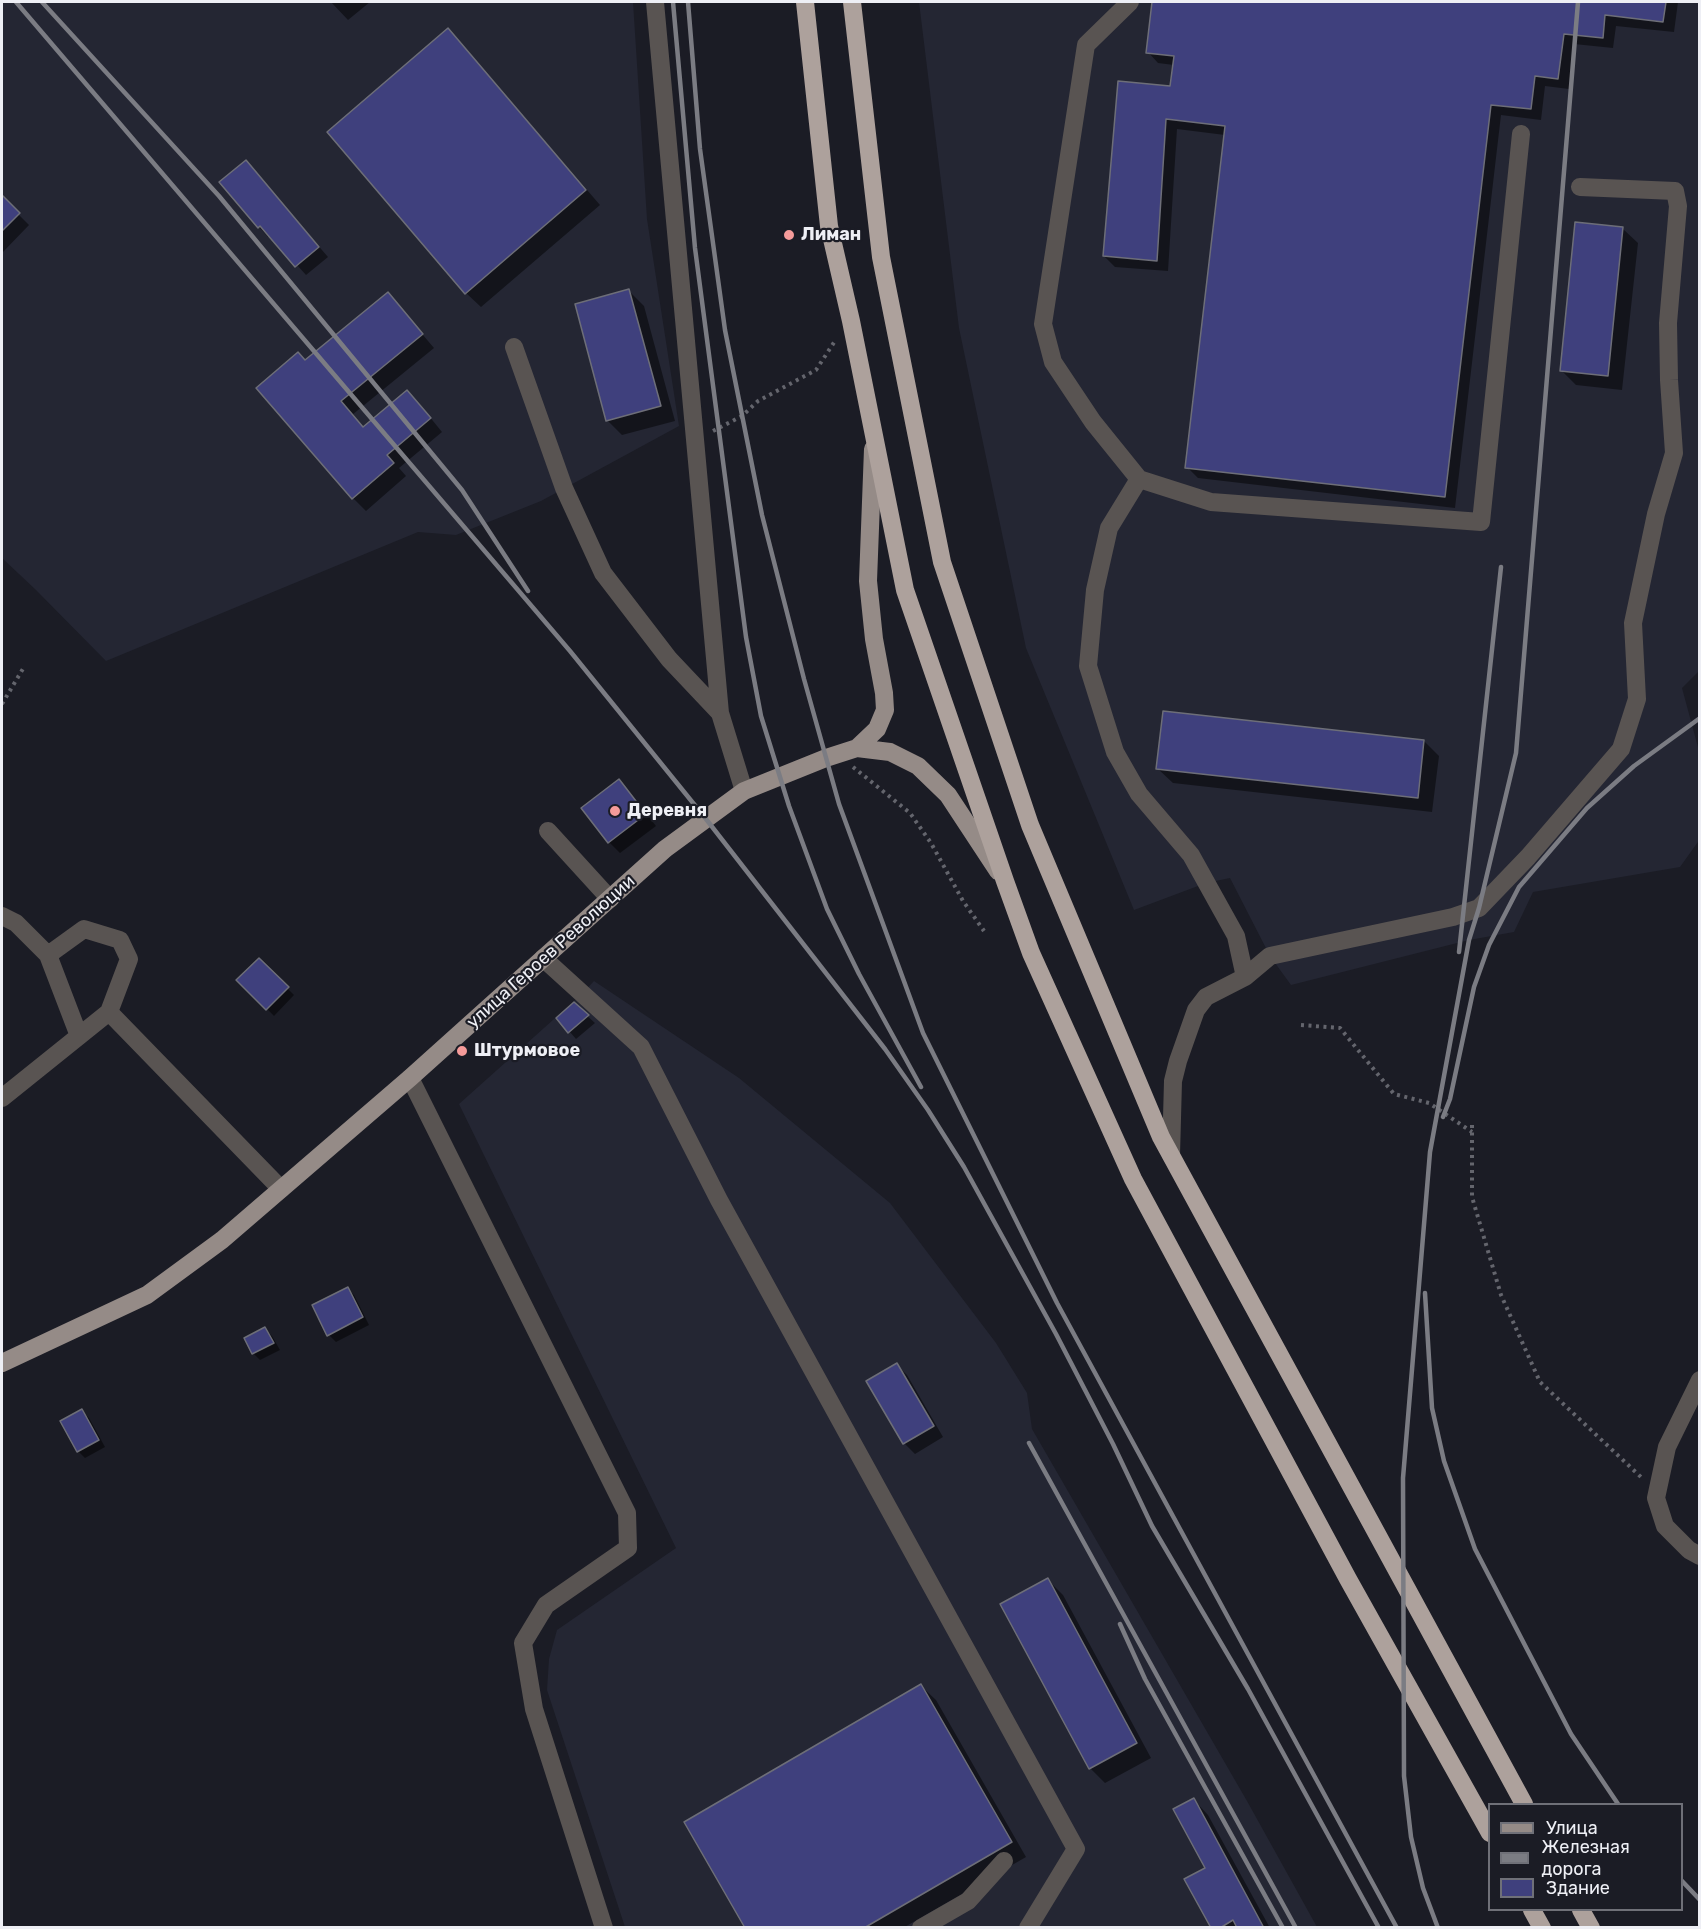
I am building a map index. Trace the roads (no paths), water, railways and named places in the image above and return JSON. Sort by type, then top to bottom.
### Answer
[{"type":"highway","points":[[805,2],[829,226],[851,321],[905,590],[1031,953],[1133,1179],[1348,1578],[1488,1829]]},
{"type":"highway","points":[[852,2],[881,258],[942,562],[1030,825],[1171,1155],[1523,1803]]},
{"type":"highway","points":[[1533,1911],[1542,1928]]},
{"type":"highway","points":[[1582,1911],[1591,1928]]},
{"type":"main road","points":[[857,748],[877,729],[885,710],[868,581],[874,435]]},
{"type":"main road","name":"улица Героев Революции","points":[[2,1363],[147,1295],[222,1240],[410,1078],[665,849],[744,791],[857,748],[890,752],[918,766],[948,795],[1005,881]]},
{"type":"street","points":[[655,2],[720,713],[744,791]]},
{"type":"street","points":[[1130,2],[1086,45],[1043,324],[1053,363],[1093,422],[1139,479],[1211,502],[1481,522],[1521,134]]},
{"type":"street","points":[[1171,1155],[1173,1081],[1185,1038],[1196,1010],[1206,997],[1245,977],[1270,956],[1453,917],[1479,908],[1528,857],[1621,749],[1637,699],[1633,623],[1656,514],[1674,453],[1668,323],[1678,206],[1675,191],[1580,187]]},
{"type":"street","points":[[514,347],[564,488],[603,573],[669,659],[720,713]]},
{"type":"street","points":[[1139,479],[1109,528],[1095,590],[1088,666],[1114,752],[1139,794],[1191,855],[1236,936],[1245,977]]},
{"type":"street","points":[[548,831],[610,899]]},
{"type":"street","points":[[2,916],[16,923],[48,955],[79,1036]]},
{"type":"street","points":[[2,1098],[109,1012],[129,959],[120,940],[84,929],[48,955]]},
{"type":"street","points":[[543,958],[640,1047],[719,1200],[1076,1849],[1028,1928]]},
{"type":"street","points":[[109,1012],[281,1189]]},
{"type":"street","points":[[410,1078],[627,1513],[627,1548],[546,1605],[523,1643],[534,1709],[604,1928]]},
{"type":"street","points":[[1700,1380],[1667,1447],[1656,1498],[1665,1526],[1689,1550],[1700,1556]]},
{"type":"street","points":[[921,1928],[968,1901],[1004,1861]]},
{"type":"railway","points":[[16,2],[570,651],[706,819],[885,1049],[964,1167],[1056,1334],[1152,1526],[1248,1689],[1379,1928]]},
{"type":"railway","points":[[42,2],[219,196],[462,490],[528,591]]},
{"type":"railway","points":[[673,2],[695,248],[746,637],[761,716],[789,806],[827,909],[859,974],[921,1087]]},
{"type":"railway","points":[[688,2],[700,149],[725,330],[762,515],[839,804],[923,1033],[1057,1303],[1397,1928]]},
{"type":"railway","points":[[1438,1928],[1423,1888],[1411,1837],[1404,1776],[1403,1478],[1430,1152],[1469,940],[1479,908],[1516,753],[1578,2]]},
{"type":"railway","points":[[1459,952],[1501,567]]},
{"type":"railway","points":[[1443,1117],[1450,1099],[1474,987],[1489,945],[1519,887],[1587,808],[1634,766],[1700,718]]},
{"type":"railway","points":[[1425,1293],[1432,1408],[1444,1461],[1475,1549],[1571,1734],[1617,1803]]},
{"type":"railway","points":[[1029,1443],[1296,1928]]},
{"type":"railway","points":[[1120,1624],[1145,1679],[1283,1928]]},
{"type":"railway","points":[[1683,1882],[1700,1900]]},
{"type":"place","name":"Лиман","points":[[789,235]]},
{"type":"place","name":"Деревня","points":[[615,811]]},
{"type":"place","name":"Штурмовое","points":[[462,1051]]}]
